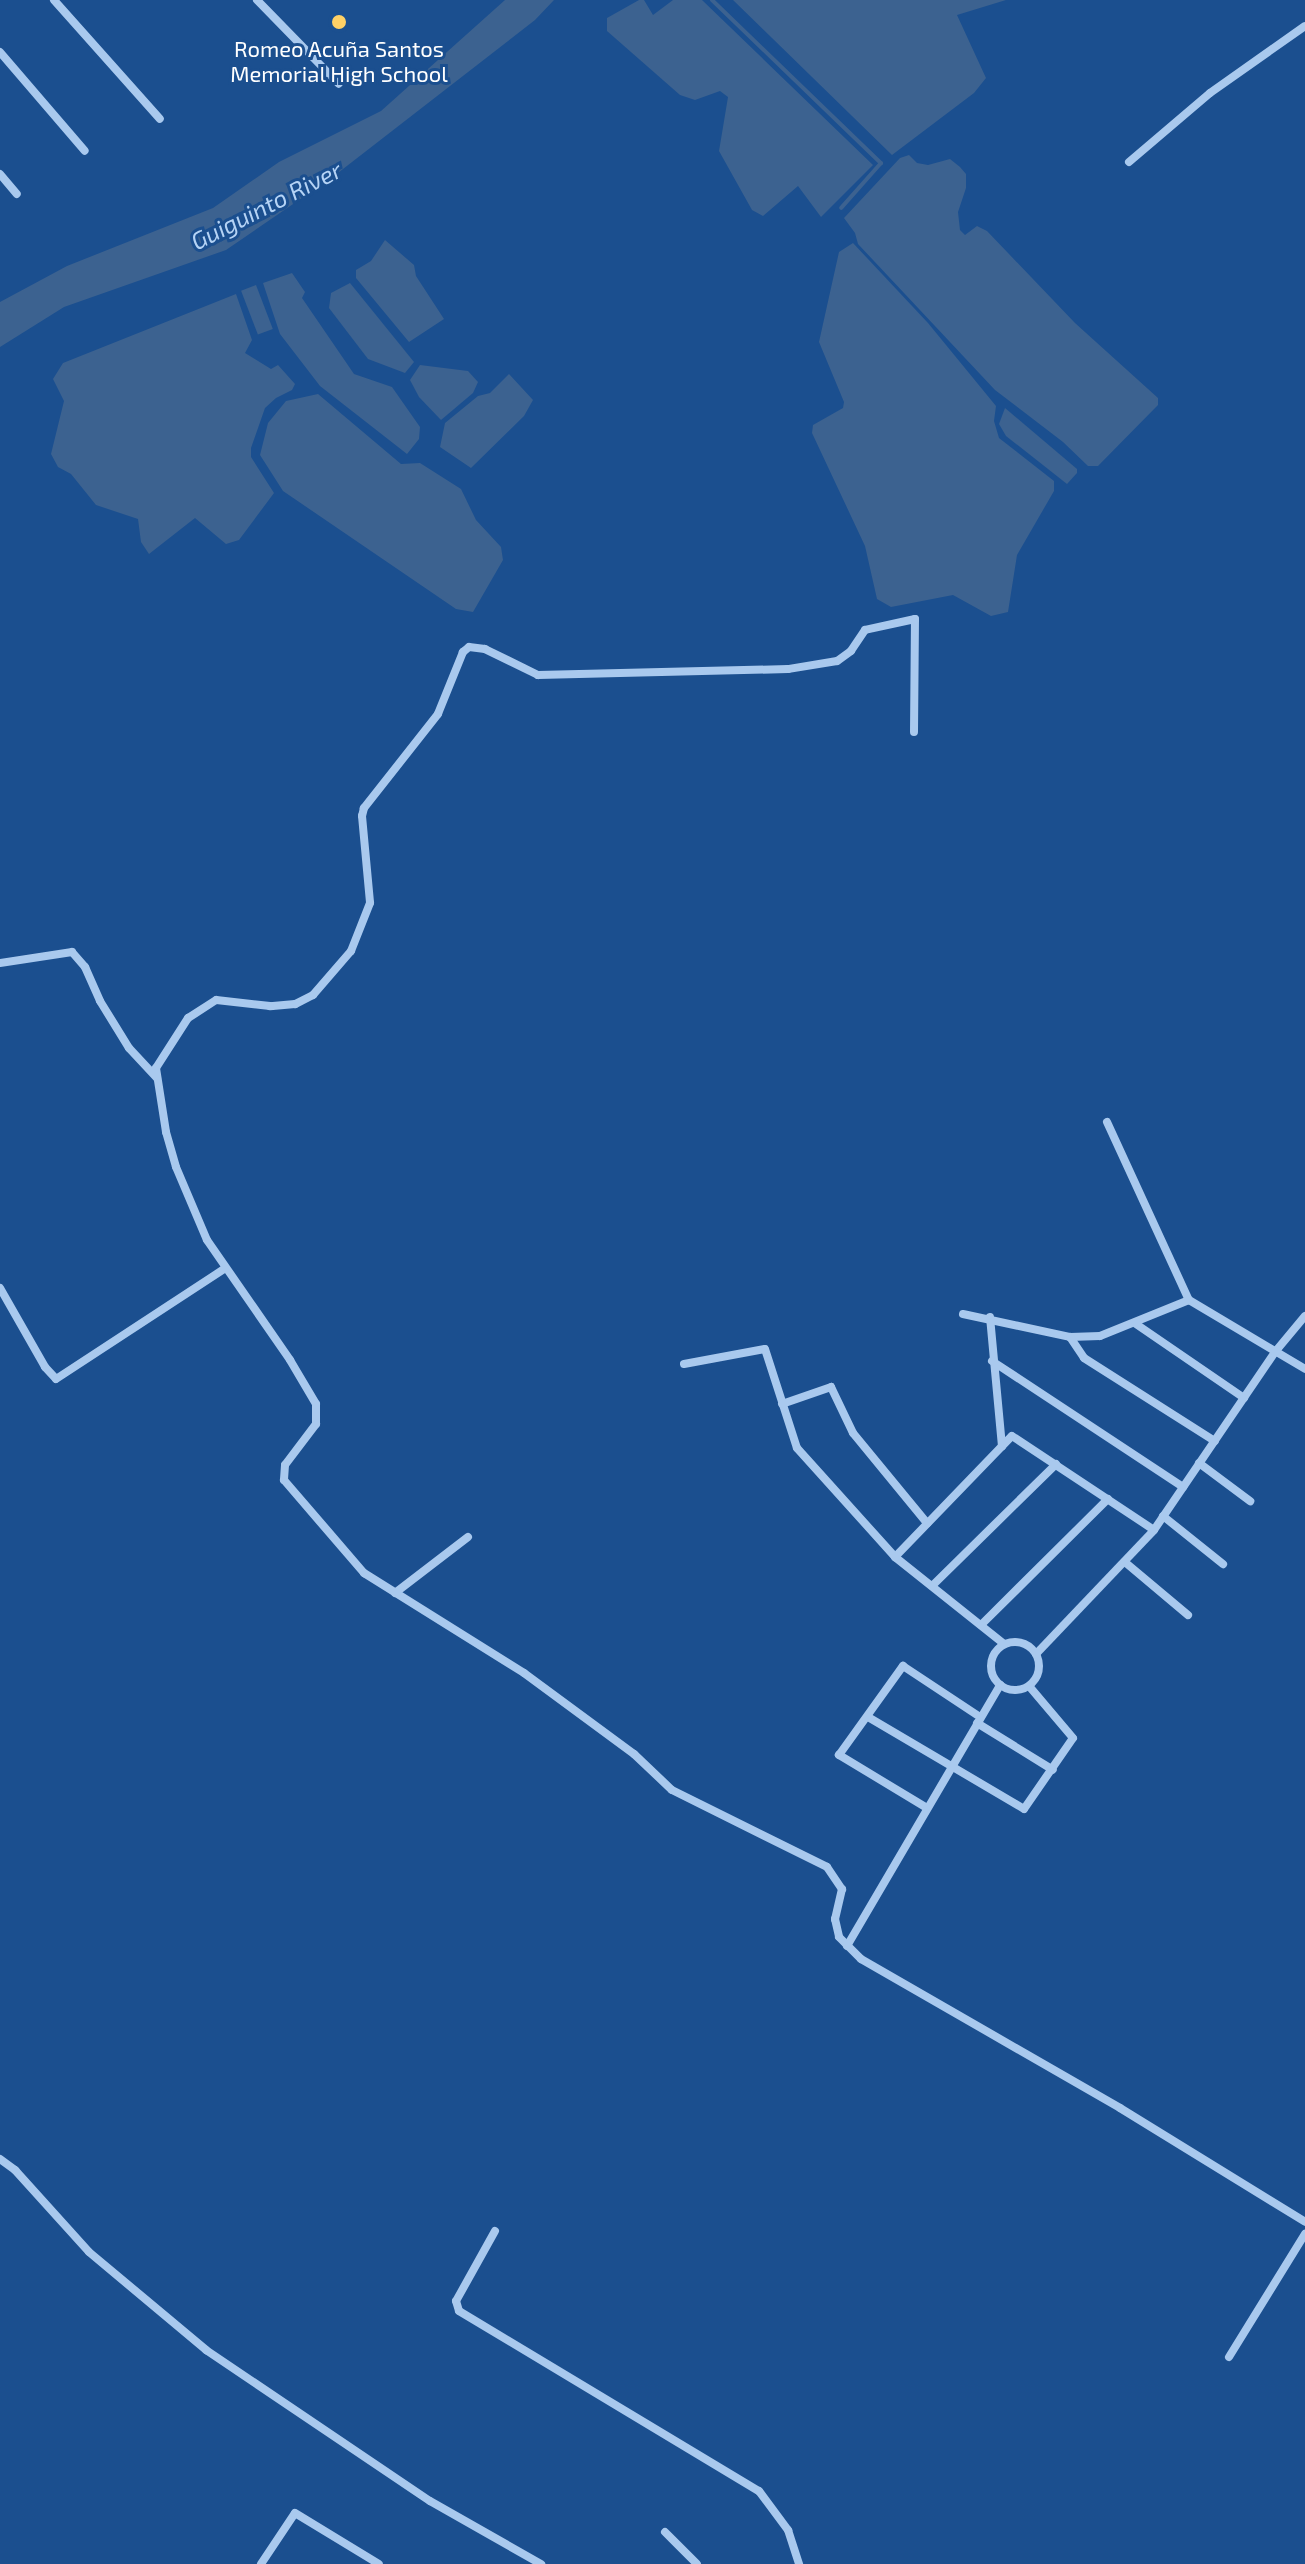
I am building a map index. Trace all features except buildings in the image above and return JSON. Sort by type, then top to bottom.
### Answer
[{"type":"street","points":[[54,0],[160,119]]},
{"type":"street","points":[[257,0],[339,84]]},
{"type":"street","points":[[1129,162],[1210,93],[1305,26]]},
{"type":"street","points":[[0,52],[85,151]]},
{"type":"street","points":[[0,174],[17,194]]},
{"type":"street","points":[[914,732],[915,619],[865,630],[851,651],[837,661],[788,669],[538,675],[485,649],[469,647],[463,652],[438,714],[364,808],[362,816],[370,903],[367,918],[343,962],[313,995],[295,1004],[270,1006],[216,1000],[205,1004],[188,1018],[158,1061],[157,1078],[176,1167],[192,1210],[224,1269],[290,1360],[318,1412],[316,1424],[285,1465],[284,1480],[364,1573],[524,1673],[634,1754],[672,1790],[827,1867],[842,1889],[836,1929],[847,1946],[861,1959],[1120,2108],[1305,2222]]},
{"type":"street","points":[[0,963],[72,952],[85,967],[100,1001],[129,1048],[157,1078]]},
{"type":"street","points":[[1107,1122],[1189,1300],[1305,1369]]},
{"type":"street","points":[[0,1288],[45,1367],[56,1379],[224,1269]]},
{"type":"street","points":[[963,1314],[990,1317],[1070,1337],[1100,1336],[1189,1300]]},
{"type":"street","points":[[1036,1654],[1126,1563],[1154,1530],[1275,1352],[1305,1316]]},
{"type":"street","points":[[990,1317],[1002,1446]]},
{"type":"street","points":[[1136,1324],[1244,1398]]},
{"type":"street","points":[[1070,1337],[1084,1358],[1215,1441]]},
{"type":"street","points":[[684,1364],[765,1349],[797,1448],[895,1557],[1004,1644]]},
{"type":"street","points":[[992,1361],[1183,1487]]},
{"type":"street","points":[[782,1404],[831,1387],[853,1433],[927,1523]]},
{"type":"street","points":[[895,1557],[1012,1436],[1154,1530]]},
{"type":"street","points":[[1199,1463],[1250,1501]]},
{"type":"street","points":[[932,1586],[1056,1464]]},
{"type":"street","points":[[981,1625],[1108,1499]]},
{"type":"street","points":[[1163,1516],[1223,1564]]},
{"type":"street","points":[[395,1593],[468,1537]]},
{"type":"street","points":[[1126,1563],[1188,1615]]},
{"type":"street","points":[[1018,1642],[1036,1654],[1039,1668],[1029,1686],[1015,1690],[1000,1685],[992,1675],[991,1661],[1004,1644],[1018,1642]]},
{"type":"street","points":[[927,1808],[839,1755],[903,1666],[1053,1770]]},
{"type":"street","points":[[847,1946],[1000,1685]]},
{"type":"street","points":[[868,1717],[1024,1809],[1073,1738],[1029,1686]]},
{"type":"street","points":[[0,2159],[15,2170],[89,2252],[206,2350],[430,2501],[541,2564]]},
{"type":"street","points":[[495,2231],[456,2301],[459,2311],[759,2491],[788,2530],[799,2564]]},
{"type":"street","points":[[1229,2357],[1305,2234]]},
{"type":"street","points":[[261,2564],[295,2513],[373,2563]]},
{"type":"street","points":[[665,2532],[697,2564]]},
{"type":"water","name":"Guiguinto River","points":[[505,0],[554,0],[535,20],[334,176],[226,250],[64,307],[0,347],[0,302],[67,266],[213,208],[279,162],[381,111]]},
{"type":"water","points":[[644,0],[653,15],[673,0],[702,0],[873,165],[821,217],[798,186],[763,216],[752,210],[719,151],[728,97],[720,91],[695,100],[680,95],[607,31],[607,18]]},
{"type":"water","points":[[733,0],[1006,0],[957,15],[986,78],[974,93],[892,155]]},
{"type":"water","points":[[909,155],[917,163],[928,165],[950,159],[960,167],[966,174],[966,188],[958,212],[960,230],[965,235],[977,226],[987,231],[1075,323],[1158,398],[1158,405],[1098,466],[1088,466],[1063,442],[995,390],[858,244],[855,233],[844,218],[900,158]]},
{"type":"water","points":[[385,240],[414,265],[416,276],[444,319],[409,342],[356,278],[356,270],[371,261]]},
{"type":"water","points":[[853,243],[928,323],[996,406],[994,421],[999,438],[1054,481],[1054,491],[1017,555],[1008,612],[991,616],[953,595],[891,607],[877,599],[865,546],[812,433],[813,425],[843,408],[844,402],[819,342],[839,252]]},
{"type":"water","points":[[292,273],[305,292],[302,298],[354,374],[392,387],[420,427],[419,439],[407,454],[320,386],[280,334],[263,283]]},
{"type":"water","points":[[350,283],[414,362],[405,373],[368,359],[329,308],[331,293]]},
{"type":"water","points":[[256,285],[273,329],[258,335],[241,291]]},
{"type":"water","points":[[236,294],[252,340],[245,353],[271,369],[278,365],[295,384],[292,390],[265,408],[251,448],[251,457],[274,493],[239,540],[226,544],[195,518],[149,554],[141,542],[138,519],[96,505],[71,474],[58,467],[51,454],[64,401],[53,379],[63,363]]},
{"type":"water","points":[[420,365],[468,371],[478,382],[473,393],[441,420],[419,397],[410,380]]},
{"type":"water","points":[[509,374],[533,400],[524,416],[471,468],[440,447],[445,423],[478,396],[490,393]]},
{"type":"water","points":[[318,394],[401,464],[420,463],[461,489],[476,520],[501,547],[503,560],[473,612],[456,609],[283,491],[260,455],[268,423],[286,401]]},
{"type":"water","points":[[1005,408],[1077,469],[1067,484],[1006,436],[999,424]]},
{"type":"waterway","points":[[712,0],[881,163],[841,208]]},
{"type":"place","name":"Romeo Acuña Santos Memorial High School","points":[[339,22]]}]
